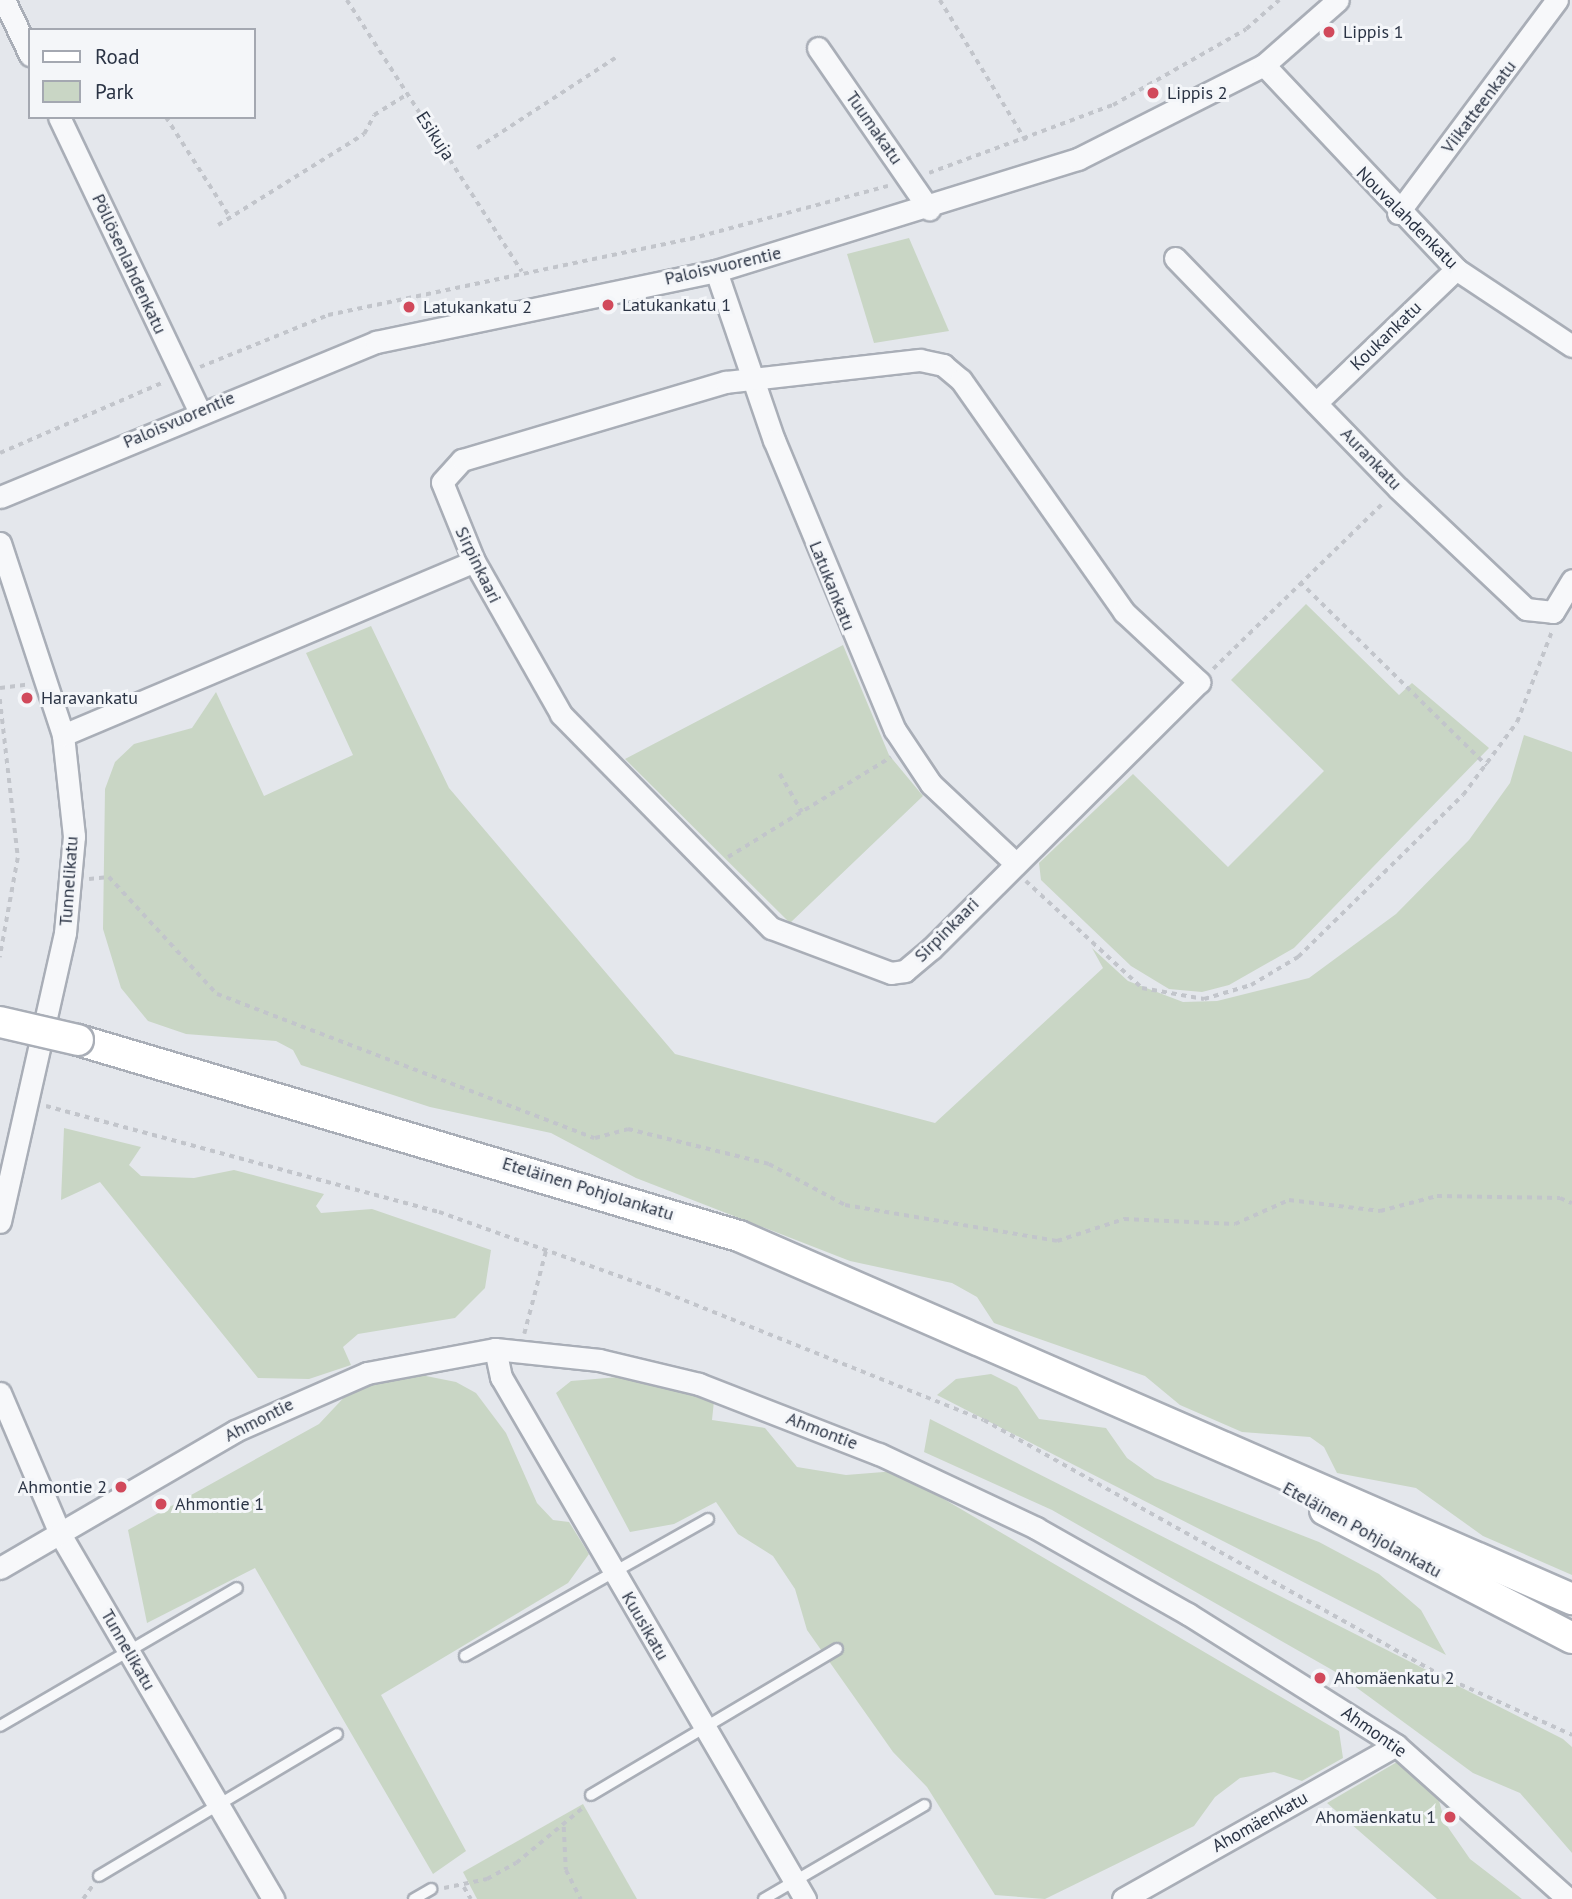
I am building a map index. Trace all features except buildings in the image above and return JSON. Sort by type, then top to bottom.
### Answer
[{"type":"main road","name":"Eteläinen Pohjolankatu","points":[[0,1022],[78,1040],[739,1236],[1572,1599]]},
{"type":"main road","name":"Eteläinen Pohjolankatu","points":[[1155,1417],[1572,1638]]},
{"type":"street","points":[[4,0],[28,51]]},
{"type":"street","name":"Paloisvuorentie","points":[[0,497],[199,411],[376,342],[716,271],[929,209],[1078,159],[1264,65],[1338,0]]},
{"type":"street","name":"Viikatteenkatu","points":[[1398,213],[1557,0]]},
{"type":"street","name":"Tuumakatu","points":[[818,48],[929,209]]},
{"type":"street","name":"Nouvalahdenkatu","points":[[1264,65],[1398,213],[1456,269],[1572,346]]},
{"type":"street","name":"Pöllösenlahdenkatu","points":[[60,119],[199,411]]},
{"type":"street","name":"Aurankatu","points":[[1175,258],[1398,488],[1526,609],[1552,612]]},
{"type":"street","name":"Koukankatu","points":[[1316,403],[1456,269]]},
{"type":"street","name":"Latukankatu","points":[[716,271],[752,376],[862,659],[907,747],[956,811],[1011,863]]},
{"type":"street","name":"Sirpinkaari","points":[[856,364],[943,365],[961,380],[1125,612],[1199,682],[1011,863],[932,948],[905,971],[891,973],[771,928],[561,714],[474,561],[442,482],[462,460],[752,376],[856,364]]},
{"type":"street","name":"Tunnelikatu","points":[[0,543],[63,736],[74,836],[65,933],[0,1222]]},
{"type":"street","points":[[63,736],[474,561]]},
{"type":"street","points":[[1552,612],[1572,580]]},
{"type":"street","name":"Ahmontie","points":[[0,1568],[308,1396],[402,1362],[495,1349],[599,1360],[699,1384],[878,1454],[1036,1528],[1177,1607],[1396,1745],[1568,1899]]},
{"type":"street","name":"Kuusikatu","points":[[495,1349],[501,1377],[800,1890]]},
{"type":"street","name":"Tunnelikatu","points":[[0,1393],[60,1534],[273,1899]]},
{"type":"street","name":"Ahomäenkatu","points":[[1123,1899],[1396,1745]]},
{"type":"lane","points":[[464,1656],[708,1519]]},
{"type":"lane","points":[[0,1726],[237,1588]]},
{"type":"lane","points":[[590,1795],[837,1649]]},
{"type":"lane","points":[[99,1876],[337,1734]]},
{"type":"lane","points":[[764,1899],[800,1890],[925,1804]]},
{"type":"lane","points":[[414,1899],[431,1889]]},
{"type":"path","name":"Esikuja","points":[[347,0],[522,272]]},
{"type":"path","points":[[940,0],[1026,141]]},
{"type":"path","points":[[0,453],[328,315],[522,272],[690,239],[909,179],[1026,141],[1143,88],[1246,29],[1279,0]]},
{"type":"path","points":[[477,148],[615,58]]},
{"type":"path","points":[[218,225],[364,134],[374,115],[408,94]]},
{"type":"path","points":[[167,119],[230,218]]},
{"type":"path","points":[[1199,682],[1398,488]]},
{"type":"path","points":[[1300,582],[1487,766]]},
{"type":"path","points":[[1011,863],[1142,988],[1167,996],[1229,994],[1298,957],[1487,766],[1517,722],[1552,629],[1552,612]]},
{"type":"path","points":[[0,699],[16,799],[18,858],[0,957]]},
{"type":"path","points":[[713,870],[907,747]]},
{"type":"path","points":[[780,774],[802,812]]},
{"type":"path","points":[[70,881],[109,877],[217,994],[595,1138],[628,1129],[769,1164],[845,1205],[1057,1241],[1125,1219],[1235,1224],[1289,1200],[1380,1211],[1437,1196],[1560,1198],[1572,1203]]},
{"type":"path","points":[[27,1103],[103,1117],[439,1212],[547,1250],[984,1420],[1442,1676],[1572,1735]]},
{"type":"path","points":[[522,1351],[547,1250]]},
{"type":"path","points":[[431,1889],[464,1887],[516,1863],[564,1827],[590,1795]]},
{"type":"path","points":[[564,1827],[566,1870],[581,1899]]},
{"type":"path","points":[[464,1887],[471,1899]]},
{"type":"green space","points":[[909,238],[949,331],[874,343],[847,254]]},
{"type":"green space","points":[[1306,604],[1399,695],[1412,683],[1489,748],[1294,948],[1229,985],[1202,992],[1169,989],[1131,966],[1041,880],[1039,863],[1133,774],[1228,867],[1324,771],[1231,680]]},
{"type":"green space","points":[[371,626],[449,788],[675,1054],[935,1123],[1103,968],[1092,948],[1128,981],[1183,1002],[1217,1001],[1309,978],[1396,914],[1469,840],[1510,783],[1524,735],[1572,752],[1572,1575],[1483,1536],[1416,1488],[1337,1473],[1324,1447],[1310,1437],[1242,1432],[1180,1405],[1145,1376],[994,1323],[977,1297],[952,1283],[850,1261],[636,1178],[551,1133],[430,1107],[301,1065],[293,1050],[276,1041],[186,1034],[148,1021],[121,988],[103,929],[105,789],[115,762],[134,744],[192,728],[216,692],[264,796],[353,755],[306,653]]},
{"type":"green space","points":[[843,645],[889,755],[923,796],[790,923],[625,759]]},
{"type":"green space","points":[[64,1128],[141,1147],[129,1165],[141,1176],[194,1178],[234,1170],[324,1194],[316,1206],[321,1213],[372,1209],[491,1250],[485,1288],[455,1318],[358,1334],[343,1347],[351,1365],[309,1379],[258,1378],[100,1182],[61,1200]]},
{"type":"green space","points":[[416,1374],[456,1382],[476,1393],[506,1433],[537,1503],[553,1520],[569,1522],[589,1554],[568,1583],[381,1695],[466,1851],[433,1874],[255,1568],[147,1623],[128,1530],[319,1424],[350,1391]]},
{"type":"green space","points":[[991,1374],[1017,1387],[1039,1419],[1106,1428],[1127,1458],[1155,1478],[1319,1542],[1379,1574],[1421,1610],[1446,1655],[937,1395],[956,1379]]},
{"type":"green space","points":[[631,1376],[714,1401],[712,1420],[765,1428],[797,1467],[846,1475],[896,1471],[1339,1731],[1343,1758],[1302,1781],[1274,1772],[1240,1778],[1215,1797],[1194,1826],[1045,1899],[995,1895],[927,1787],[893,1752],[807,1630],[795,1589],[773,1556],[738,1534],[716,1502],[674,1524],[630,1532],[556,1393],[571,1381]]},
{"type":"green space","points":[[930,1419],[1563,1739],[1572,1747],[1572,1853],[1520,1793],[1473,1773],[1334,1671],[1052,1510],[924,1452]]},
{"type":"green space","points":[[1397,1762],[1437,1793],[1445,1823],[1470,1859],[1522,1899],[1437,1899],[1327,1803]]},
{"type":"green space","points":[[583,1804],[637,1899],[477,1899],[463,1872]]},
{"type":"place","name":"Lippis 1","points":[[1329,32]]},
{"type":"place","name":"Lippis 2","points":[[1153,93]]},
{"type":"place","name":"Latukankatu 1","points":[[608,305]]},
{"type":"place","name":"Latukankatu 2","points":[[409,307]]},
{"type":"place","name":"Haravankatu","points":[[27,698]]},
{"type":"place","name":"Ahmontie 2","points":[[121,1487]]},
{"type":"place","name":"Ahmontie 1","points":[[161,1504]]},
{"type":"place","name":"Ahomäenkatu 2","points":[[1320,1678]]},
{"type":"place","name":"Ahomäenkatu 1","points":[[1450,1817]]}]
